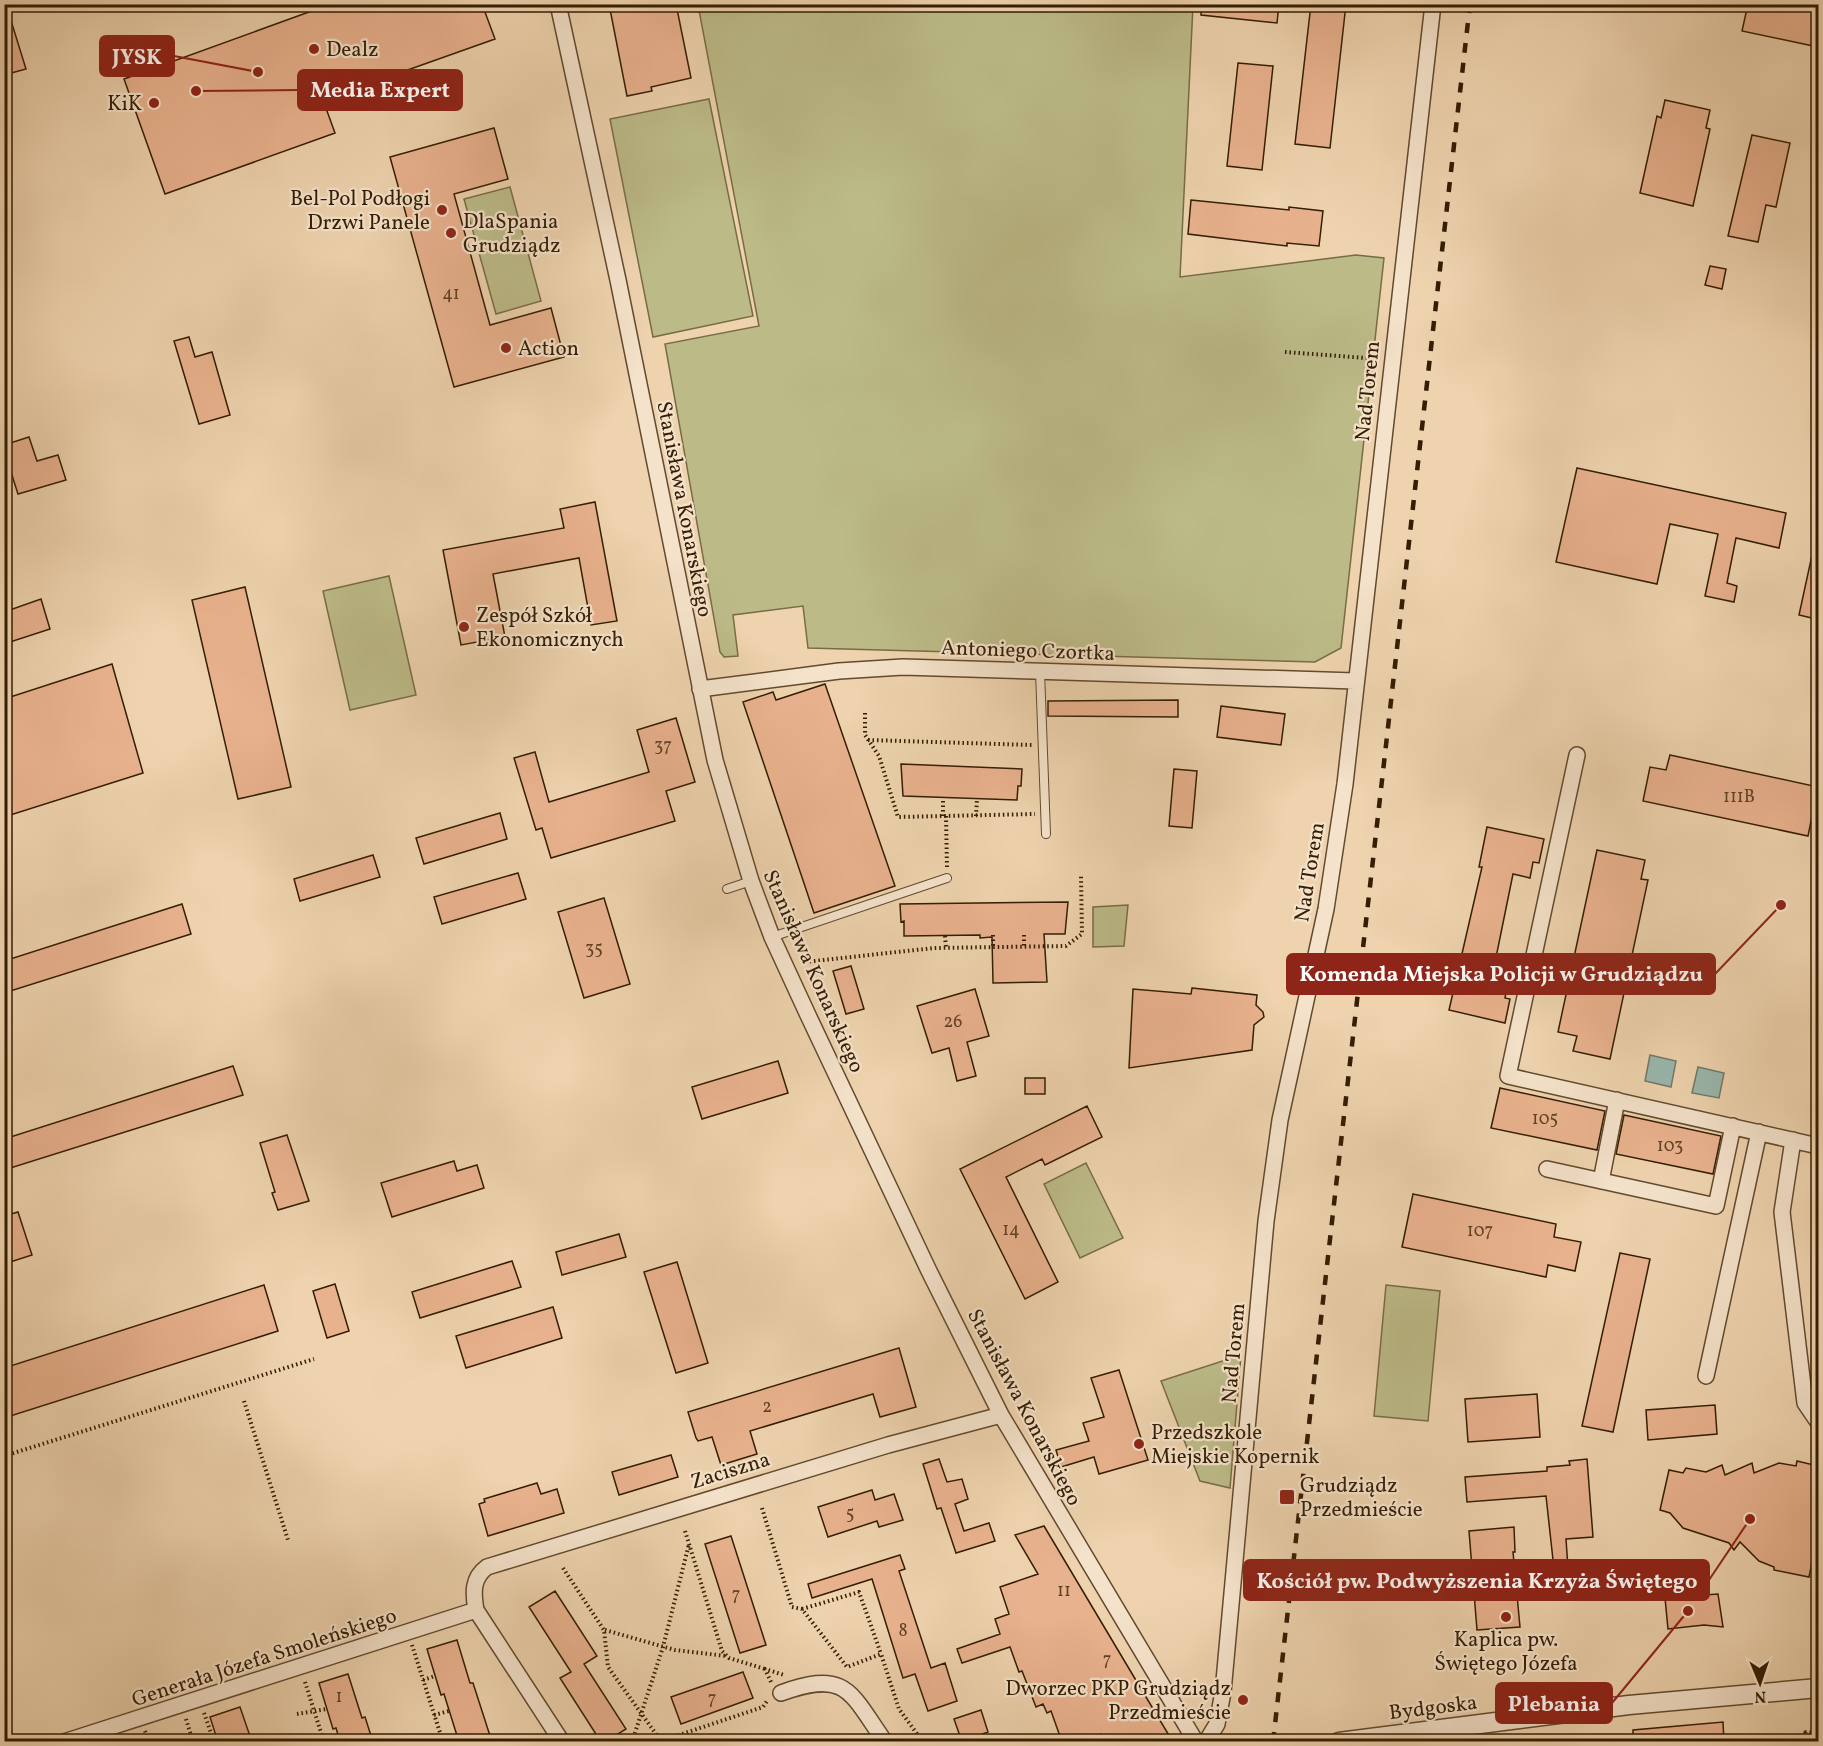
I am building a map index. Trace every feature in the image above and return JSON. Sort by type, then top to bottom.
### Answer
[{"type":"street","name":"Stanisława Konarskiego","points":[[558,4],[616,269],[715,760],[750,881],[772,937],[929,1271],[1001,1415],[1196,1742]]},
{"type":"street","name":"Nad Torem","points":[[1206,1742],[1217,1724],[1222,1703],[1266,1221],[1280,1120],[1326,909],[1344,784],[1433,4]]},
{"type":"street","name":"Antoniego Czortka","points":[[700,689],[828,672],[903,667],[1355,681]]},
{"type":"street","points":[[1577,755],[1508,1076],[1818,1146]]},
{"type":"street","points":[[1601,1181],[1617,1100]]},
{"type":"street","points":[[1547,1169],[1716,1206],[1733,1126]]},
{"type":"street","points":[[1706,1376],[1759,1132]]},
{"type":"street","points":[[1793,1140],[1782,1212],[1805,1403],[1818,1422]]},
{"type":"street","name":"Zaciszna","points":[[476,1610],[474,1597],[477,1578],[481,1571],[495,1562],[888,1444],[1001,1415]]},
{"type":"street","points":[[476,1610],[562,1742]]},
{"type":"street","name":"Generała Józefa Smoleńskiego","points":[[64,1742],[407,1634],[476,1610]]},
{"type":"street","points":[[774,1694],[810,1683],[839,1684],[852,1695],[885,1742]]},
{"type":"street","name":"Bydgoska","points":[[1339,1742],[1629,1705],[1818,1688]]},
{"type":"lane","points":[[1040,671],[1046,834]]},
{"type":"lane","points":[[772,937],[947,878]]},
{"type":"lane","points":[[727,889],[750,881]]},
{"type":"path","points":[[1285,352],[1392,359]]},
{"type":"path","points":[[865,713],[865,735],[879,756],[898,817],[1036,814],[1035,803]]},
{"type":"path","points":[[1033,737],[1034,757]]},
{"type":"path","points":[[868,740],[1033,746]]},
{"type":"path","points":[[943,798],[947,878]]},
{"type":"path","points":[[976,800],[976,816]]},
{"type":"path","points":[[805,962],[946,948],[1066,946],[1082,934],[1081,876]]},
{"type":"path","points":[[993,935],[993,947]]},
{"type":"path","points":[[1024,935],[1024,946]]},
{"type":"path","points":[[945,936],[946,948]]},
{"type":"path","points":[[4,1456],[315,1359]]},
{"type":"path","points":[[244,1401],[288,1540]]},
{"type":"path","points":[[762,1508],[792,1607],[802,1609],[859,1592],[899,1709],[922,1742]]},
{"type":"path","points":[[685,1531],[722,1651],[727,1655]]},
{"type":"path","points":[[632,1742],[663,1647],[689,1544]]},
{"type":"path","points":[[564,1568],[604,1630],[608,1667],[660,1741],[763,1707],[774,1694],[765,1669]]},
{"type":"path","points":[[802,1609],[847,1667],[881,1654]]},
{"type":"path","points":[[604,1630],[663,1647],[727,1655],[810,1683]]},
{"type":"path","points":[[407,1634],[443,1742]]},
{"type":"path","points":[[423,1680],[435,1676]]},
{"type":"path","points":[[304,1679],[324,1742]]},
{"type":"path","points":[[297,1714],[327,1709]]},
{"type":"path","points":[[434,1715],[449,1711]]},
{"type":"path","points":[[186,1718],[196,1742],[213,1739],[204,1712]]},
{"type":"path","points":[[1788,1742],[1806,1732],[1818,1734]]},
{"type":"path","points":[[1804,1742],[1806,1732]]},
{"type":"shaded area","points":[[698,5],[1193,5],[1180,277],[1356,255],[1384,258],[1341,648],[1315,662],[808,648],[803,606],[733,615],[738,656],[724,657],[720,652],[665,344],[759,326]]},
{"type":"shaded area","points":[[709,99],[753,316],[653,337],[610,119]]},
{"type":"shaded area","points":[[510,187],[541,301],[496,314],[464,199]]},
{"type":"shaded area","points":[[389,576],[416,695],[350,710],[323,591]]},
{"type":"shaded area","points":[[1128,905],[1124,946],[1093,947],[1093,907]]},
{"type":"shaded area","points":[[1086,1163],[1123,1238],[1080,1258],[1044,1184]]},
{"type":"shaded area","points":[[1386,1285],[1440,1291],[1428,1421],[1374,1416]]},
{"type":"shaded area","points":[[1241,1355],[1230,1488],[1200,1481],[1161,1381]]},
{"type":"water","points":[[1650,1055],[1676,1061],[1671,1087],[1645,1081]]},
{"type":"water","points":[[1698,1067],[1724,1073],[1719,1098],[1692,1093]]},
{"type":"building","points":[[331,4],[482,4],[495,39],[323,100],[335,133],[165,194],[124,79]]},
{"type":"building","points":[[609,4],[676,4],[691,78],[651,87],[652,91],[627,96]]},
{"type":"building","points":[[1201,4],[1279,4],[1277,23],[1201,15]]},
{"type":"building","points":[[1311,4],[1346,4],[1330,148],[1295,144]]},
{"type":"building","points":[[1748,4],[1818,4],[1818,47],[1742,31]]},
{"type":"building","points":[[4,11],[8,11],[26,69],[4,75]]},
{"type":"building","points":[[1238,63],[1273,66],[1262,170],[1227,166]]},
{"type":"building","points":[[1665,100],[1710,110],[1706,128],[1710,129],[1693,206],[1640,193],[1657,116],[1661,118]]},
{"type":"building","points":[[494,128],[508,179],[454,194],[490,325],[551,308],[564,357],[454,387],[390,157]]},
{"type":"building","points":[[1752,135],[1790,143],[1776,207],[1766,205],[1758,242],[1728,236]]},
{"type":"building","points":[[1191,200],[1289,210],[1289,207],[1323,211],[1319,246],[1287,243],[1287,246],[1188,234]]},
{"type":"building","points":[[1710,266],[1726,269],[1722,289],[1705,285]]},
{"type":"building","points":[[189,337],[195,357],[212,352],[230,415],[199,424],[174,341]]},
{"type":"building","points":[[29,437],[37,461],[58,455],[66,480],[18,494],[10,469],[4,471],[4,445]]},
{"type":"building","points":[[1577,468],[1786,513],[1779,548],[1736,538],[1727,583],[1737,586],[1734,602],[1705,596],[1718,534],[1670,524],[1657,584],[1556,562]]},
{"type":"building","points":[[595,502],[617,621],[591,625],[579,558],[493,574],[505,637],[461,645],[443,550],[564,528],[560,509]]},
{"type":"building","points":[[1812,555],[1818,556],[1816,619],[1799,615]]},
{"type":"building","points":[[245,587],[291,787],[238,799],[192,600]]},
{"type":"building","points":[[41,599],[50,629],[4,644],[4,612]]},
{"type":"building","points":[[112,664],[143,773],[4,817],[4,699]]},
{"type":"building","points":[[825,684],[895,886],[814,913],[743,702],[773,692],[776,700]]},
{"type":"building","points":[[1178,700],[1178,717],[1048,716],[1048,701]]},
{"type":"building","points":[[1221,706],[1285,714],[1281,745],[1217,737]]},
{"type":"building","points":[[676,718],[695,782],[666,791],[675,821],[551,858],[542,828],[536,830],[514,758],[535,752],[549,802],[649,772],[637,730]]},
{"type":"building","points":[[1670,755],[1818,787],[1808,836],[1643,801],[1650,767],[1666,770]]},
{"type":"building","points":[[901,764],[1022,769],[1021,786],[1018,786],[1017,800],[903,796]]},
{"type":"building","points":[[1174,769],[1197,771],[1192,828],[1169,826]]},
{"type":"building","points":[[500,813],[507,839],[424,864],[416,838]]},
{"type":"building","points":[[1487,827],[1544,839],[1539,863],[1533,862],[1530,878],[1513,874],[1492,977],[1508,981],[1505,998],[1510,999],[1505,1023],[1449,1010],[1482,867],[1479,867]]},
{"type":"building","points":[[1597,850],[1645,860],[1641,879],[1648,880],[1610,1059],[1573,1051],[1577,1036],[1558,1032]]},
{"type":"building","points":[[373,855],[380,877],[300,901],[294,879]]},
{"type":"building","points":[[518,873],[526,899],[442,924],[434,897]]},
{"type":"building","points":[[604,898],[630,984],[584,998],[558,912]]},
{"type":"building","points":[[1068,902],[1065,934],[1044,934],[1047,982],[993,983],[992,937],[980,938],[980,935],[904,936],[904,921],[901,922],[900,904]]},
{"type":"building","points":[[182,904],[191,934],[4,993],[4,961]]},
{"type":"building","points":[[851,966],[864,1009],[846,1014],[833,971]]},
{"type":"building","points":[[1192,988],[1257,995],[1256,1005],[1263,1012],[1264,1017],[1254,1025],[1252,1050],[1129,1068],[1133,989],[1191,994]]},
{"type":"building","points":[[975,989],[989,1036],[967,1042],[976,1076],[957,1081],[949,1048],[932,1053],[917,1006]]},
{"type":"building","points":[[778,1061],[788,1093],[702,1119],[692,1087]]},
{"type":"building","points":[[233,1066],[243,1095],[4,1170],[4,1139]]},
{"type":"building","points":[[1025,1078],[1045,1078],[1045,1094],[1025,1094]]},
{"type":"building","points":[[1500,1088],[1605,1111],[1597,1150],[1491,1128]]},
{"type":"building","points":[[1087,1106],[1102,1137],[1045,1165],[1042,1159],[1006,1177],[1058,1282],[1025,1299],[960,1169]]},
{"type":"building","points":[[1624,1115],[1721,1136],[1713,1174],[1616,1154]]},
{"type":"building","points":[[287,1135],[309,1201],[278,1210],[260,1143]]},
{"type":"building","points":[[454,1161],[457,1171],[477,1165],[484,1188],[392,1217],[381,1183]]},
{"type":"building","points":[[1413,1194],[1556,1224],[1554,1237],[1581,1242],[1575,1271],[1548,1265],[1546,1277],[1402,1247]]},
{"type":"building","points":[[18,1212],[32,1255],[4,1264],[4,1216]]},
{"type":"building","points":[[619,1234],[626,1257],[562,1275],[556,1252]]},
{"type":"building","points":[[1620,1253],[1650,1259],[1613,1432],[1582,1426]]},
{"type":"building","points":[[512,1261],[521,1287],[420,1318],[412,1292]]},
{"type":"building","points":[[677,1262],[708,1363],[676,1373],[644,1272]]},
{"type":"building","points":[[335,1284],[349,1331],[327,1338],[313,1291]]},
{"type":"building","points":[[264,1285],[278,1331],[4,1418],[4,1368]]},
{"type":"building","points":[[553,1307],[562,1338],[466,1368],[456,1336]]},
{"type":"building","points":[[899,1348],[916,1407],[880,1417],[873,1394],[750,1431],[757,1454],[721,1465],[712,1437],[698,1441],[696,1438],[688,1412]]},
{"type":"building","points":[[1119,1370],[1148,1460],[1099,1474],[1094,1457],[1061,1467],[1056,1450],[1089,1441],[1083,1423],[1104,1417],[1091,1378]]},
{"type":"building","points":[[1537,1394],[1540,1437],[1468,1442],[1465,1399]]},
{"type":"building","points":[[1715,1405],[1717,1434],[1648,1440],[1646,1410]]},
{"type":"building","points":[[671,1455],[678,1477],[619,1495],[612,1472]]},
{"type":"building","points":[[939,1459],[947,1482],[962,1479],[968,1499],[955,1504],[964,1531],[989,1523],[995,1541],[956,1553],[941,1508],[937,1509],[923,1464]]},
{"type":"building","points":[[1587,1459],[1593,1537],[1566,1539],[1568,1568],[1554,1569],[1546,1496],[1467,1502],[1465,1477],[1547,1471],[1547,1467],[1570,1465],[1569,1461]]},
{"type":"building","points":[[1797,1461],[1818,1466],[1818,1533],[1809,1577],[1774,1570],[1774,1567],[1759,1561],[1740,1542],[1734,1550],[1729,1543],[1683,1528],[1670,1513],[1660,1510],[1669,1470],[1683,1473],[1686,1468],[1706,1472],[1722,1465],[1725,1475],[1752,1463],[1754,1473],[1779,1463],[1796,1466]]},
{"type":"building","points":[[537,1483],[541,1494],[557,1489],[564,1513],[488,1536],[479,1504],[485,1502],[484,1499]]},
{"type":"building","points":[[872,1490],[875,1500],[894,1494],[903,1520],[879,1527],[877,1521],[828,1537],[818,1507]]},
{"type":"building","points":[[1044,1526],[1173,1742],[1106,1742],[1101,1734],[1089,1742],[1062,1742],[1051,1711],[1047,1713],[1043,1704],[1036,1707],[1010,1647],[962,1663],[957,1649],[1000,1634],[995,1619],[1009,1614],[1000,1587],[1038,1574],[1015,1535]]},
{"type":"building","points":[[1514,1527],[1515,1552],[1513,1552],[1520,1627],[1477,1630],[1469,1531]]},
{"type":"building","points":[[731,1536],[766,1645],[740,1653],[705,1544]]},
{"type":"building","points":[[900,1555],[905,1569],[899,1571],[931,1668],[945,1663],[957,1701],[928,1711],[915,1674],[903,1678],[872,1579],[812,1598],[808,1584]]},
{"type":"building","points":[[555,1591],[597,1656],[584,1664],[626,1729],[605,1742],[601,1742],[560,1678],[571,1672],[529,1607]]},
{"type":"building","points":[[1718,1594],[1723,1627],[1704,1625],[1668,1629],[1665,1598]]},
{"type":"building","points":[[457,1640],[492,1742],[459,1742],[444,1694],[441,1695],[427,1649]]},
{"type":"building","points":[[743,1672],[753,1698],[681,1724],[671,1697]]},
{"type":"building","points":[[348,1674],[362,1718],[365,1717],[373,1742],[340,1742],[336,1728],[333,1729],[319,1683]]},
{"type":"building","points":[[240,1707],[252,1742],[218,1742],[210,1717]]},
{"type":"building","points":[[981,1710],[988,1732],[980,1735],[984,1742],[962,1742],[954,1719]]},
{"type":"building","points":[[1723,1722],[1724,1742],[1633,1742],[1633,1730]]},
{"type":"railway","points":[[1273,1742],[1470,4]]},
{"type":"place","name":"Dealz","points":[[314,49]]},
{"type":"place","name":"JYSK","points":[[258,72]]},
{"type":"place","name":"Media Expert","points":[[196,91]]},
{"type":"place","name":"KiK","points":[[154,103]]},
{"type":"place","name":"Bel-Pol Podłogi Drzwi Panele","points":[[442,210]]},
{"type":"place","name":"DlaSpania Grudziądz","points":[[451,233]]},
{"type":"place","name":"Action","points":[[506,348]]},
{"type":"place","name":"Zespół Szkół Ekonomicznych","points":[[464,627]]},
{"type":"place","name":"Komenda Miejska Policji w Grudziądzu","points":[[1781,905]]},
{"type":"place","name":"Przedszkole Miejskie Kopernik","points":[[1139,1444]]},
{"type":"place","name":"Grudziądz Przedmieście","points":[[1287,1497]]},
{"type":"place","name":"Kościół pw. Podwyższenia Krzyża Świętego","points":[[1750,1519]]},
{"type":"place","name":"Plebania","points":[[1688,1611]]},
{"type":"place","name":"Kaplica pw. Świętego Józefa","points":[[1506,1617]]},
{"type":"place","name":"Dworzec PKP Grudziądz Przedmieście","points":[[1243,1700]]}]
